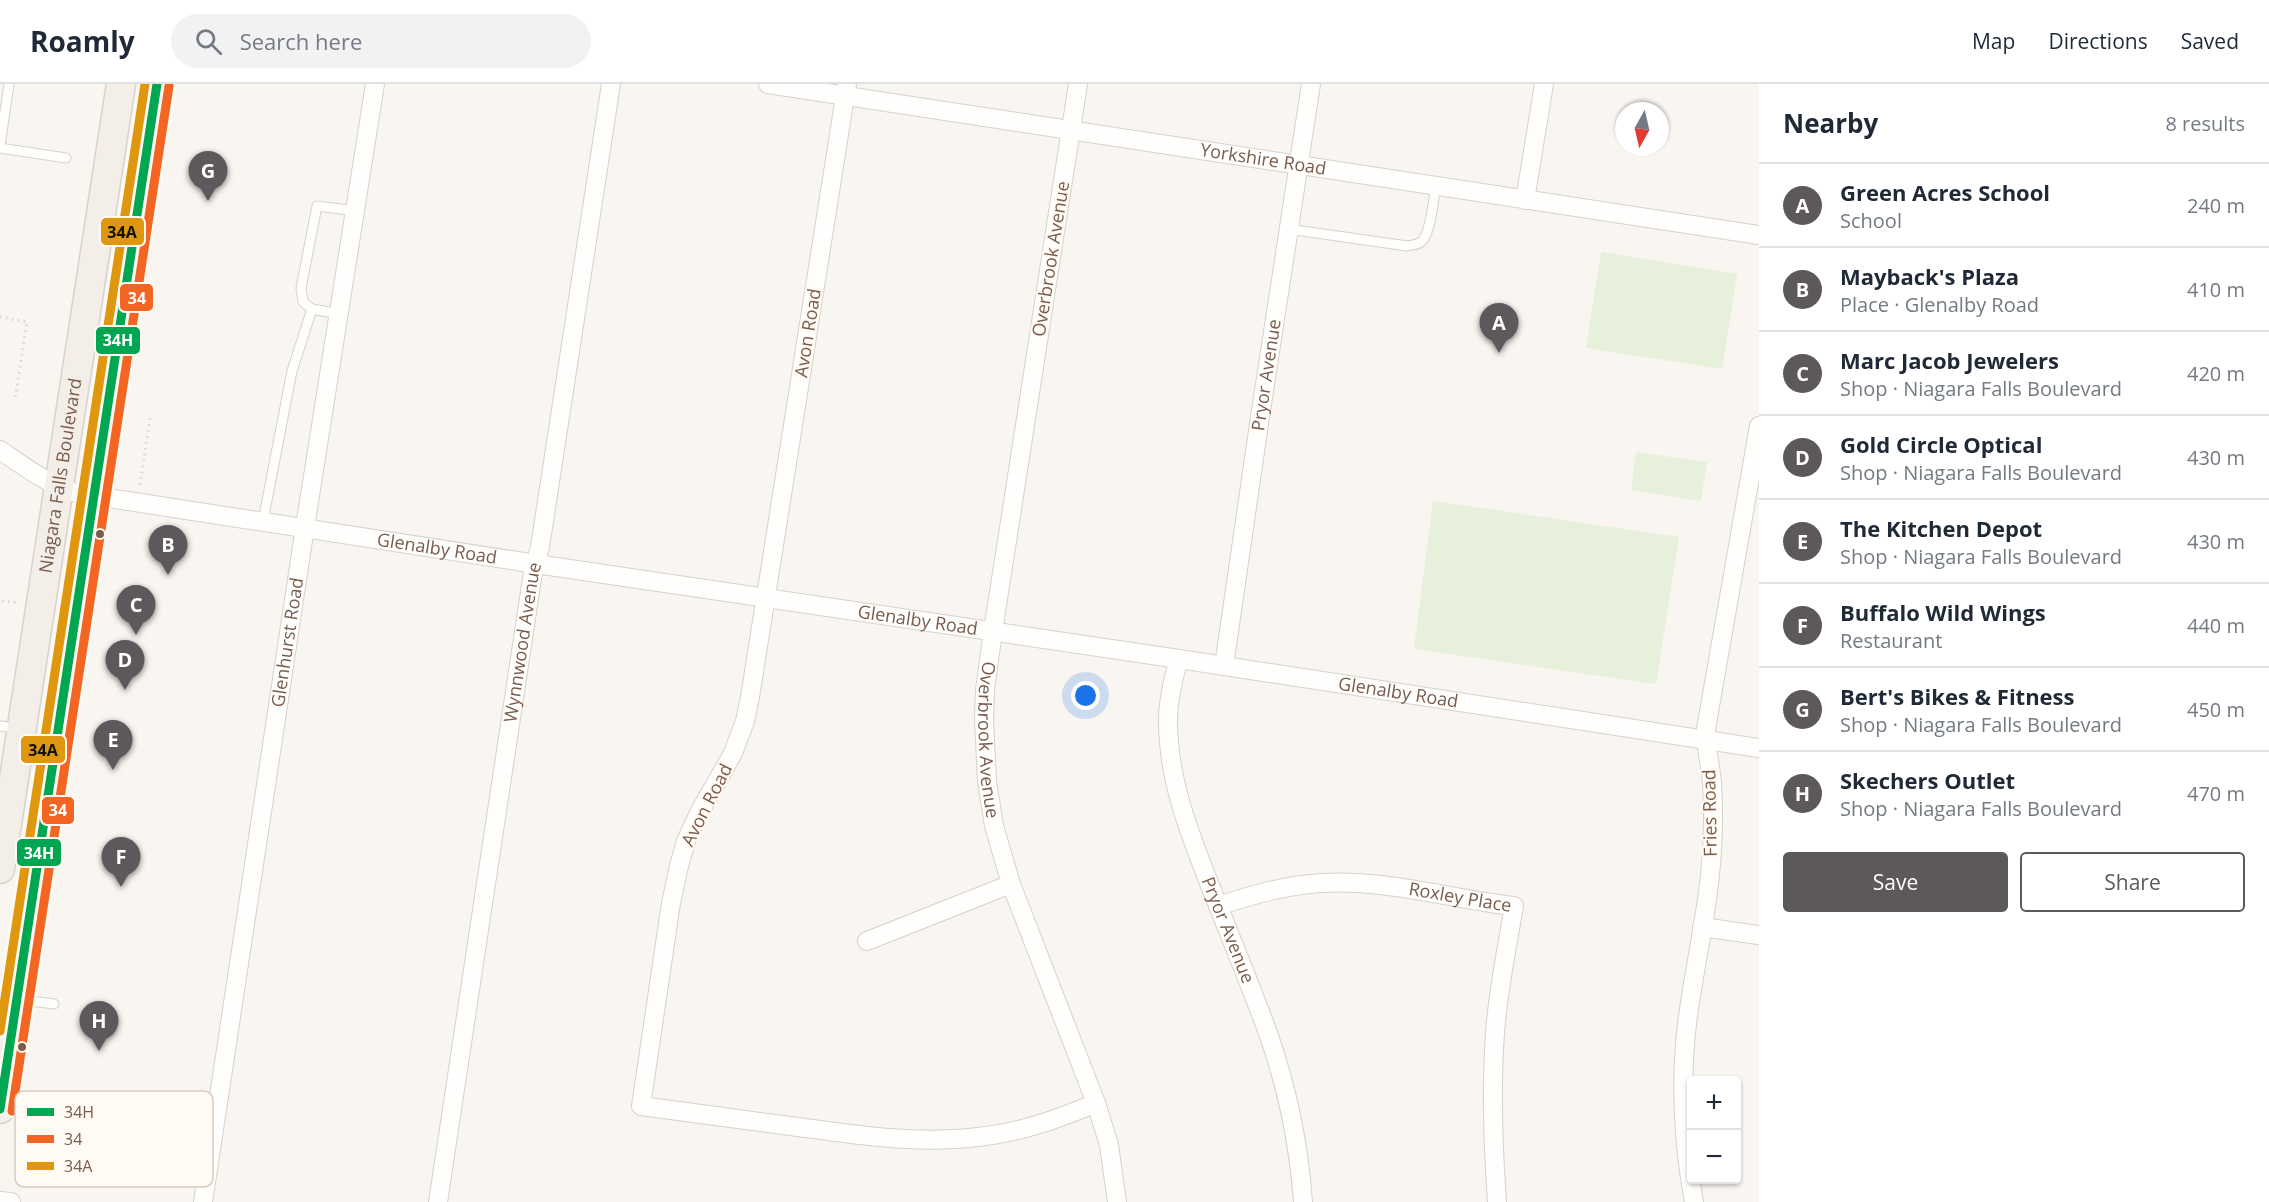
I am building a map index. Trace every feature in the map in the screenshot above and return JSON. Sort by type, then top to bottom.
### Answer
[{"type":"main road","name":"Niagara Falls Boulevard","points":[[0,1109],[7,1010],[77,492],[121,84]]},
{"type":"main road","name":"Niagara Falls Boulevard","points":[[0,869],[12,727],[77,492],[157,84]]},
{"type":"street","name":"Glenhurst Road","points":[[213,1136],[375,84]]},
{"type":"street","name":"Wynnwood Avenue","points":[[438,1202],[611,84]]},
{"type":"street","name":"Yorkshire Road","points":[[768,84],[846,90],[1071,131],[1759,235]]},
{"type":"street","name":"Overbrook Avenue","points":[[1078,84],[993,631],[985,690],[984,751],[994,826],[1011,884],[1096,1103],[1108,1145],[1117,1202]]},
{"type":"street","name":"Pryor Avenue","points":[[1224,666],[1311,84]]},
{"type":"street","points":[[1525,200],[1544,84]]},
{"type":"street","name":"Avon Road","points":[[846,90],[745,721],[734,753],[699,813],[686,841],[679,866],[671,903],[641,1106],[873,1137],[940,1140],[980,1137],[1020,1130],[1096,1103]]},
{"type":"street","name":"Fries Road","points":[[1694,1202],[1684,1135],[1684,1060],[1710,877],[1713,831],[1712,785],[1705,740],[1752,505],[1759,426]]},
{"type":"street","points":[[0,450],[40,478],[77,492]]},
{"type":"street","name":"Glenalby Road","points":[[77,492],[536,564],[1179,658],[1759,748]]},
{"type":"street","name":"Pryor Avenue","points":[[1179,658],[1171,688],[1168,712],[1171,761],[1178,798],[1189,833],[1268,1033],[1281,1074],[1291,1114],[1303,1202]]},
{"type":"street","name":"Roxley Place","points":[[1218,906],[1279,888],[1332,883],[1374,885],[1514,906],[1501,982],[1492,1083],[1497,1202]]},
{"type":"street","points":[[867,941],[1011,884]]},
{"type":"street","points":[[1702,927],[1759,935]]},
{"type":"street","name":"Glenhurst Road","points":[[203,1202],[205,1187]]},
{"type":"street","points":[[0,1200],[11,1202]]},
{"type":"lane","points":[[9,84],[0,147],[66,158]]},
{"type":"lane","points":[[1288,229],[1407,246],[1416,245],[1427,233],[1436,187]]},
{"type":"lane","points":[[339,314],[312,309],[303,302],[301,288],[317,206],[356,211]]},
{"type":"lane","points":[[263,521],[292,371],[312,309]]},
{"type":"lane","points":[[7,1010],[54,1005]]},
{"type":"path","points":[[0,317],[27,322],[15,399]]},
{"type":"path","points":[[140,485],[150,418]]},
{"type":"path","points":[[2,600],[22,603]]},
{"type":"green space","points":[[1601,252],[1737,274],[1722,369],[1586,348]]},
{"type":"green space","points":[[1636,452],[1707,462],[1701,501],[1631,490]]},
{"type":"green space","points":[[1433,501],[1679,537],[1656,684],[1414,649]]},
{"type":"transit line","name":"34A","points":[[0,1031],[145,84]]},
{"type":"transit line","name":"34H","points":[[0,1109],[157,84]]},
{"type":"transit line","name":"34","points":[[15,1091],[169,86]]},
{"type":"transit line","name":"34","points":[[12,1111],[15,1091]]},
{"type":"place","name":"Bert's Bikes & Fitness","points":[[208,201]]},
{"type":"place","name":"Green Acres School","points":[[1499,353]]},
{"type":"place","name":"Mayback's Plaza","points":[[168,575]]},
{"type":"place","name":"Marc Jacob Jewelers","points":[[136,635]]},
{"type":"place","name":"Gold Circle Optical","points":[[125,690]]},
{"type":"place","name":"The Kitchen Depot","points":[[113,770]]},
{"type":"place","name":"Buffalo Wild Wings","points":[[121,887]]},
{"type":"place","name":"Skechers Outlet","points":[[99,1051]]}]
